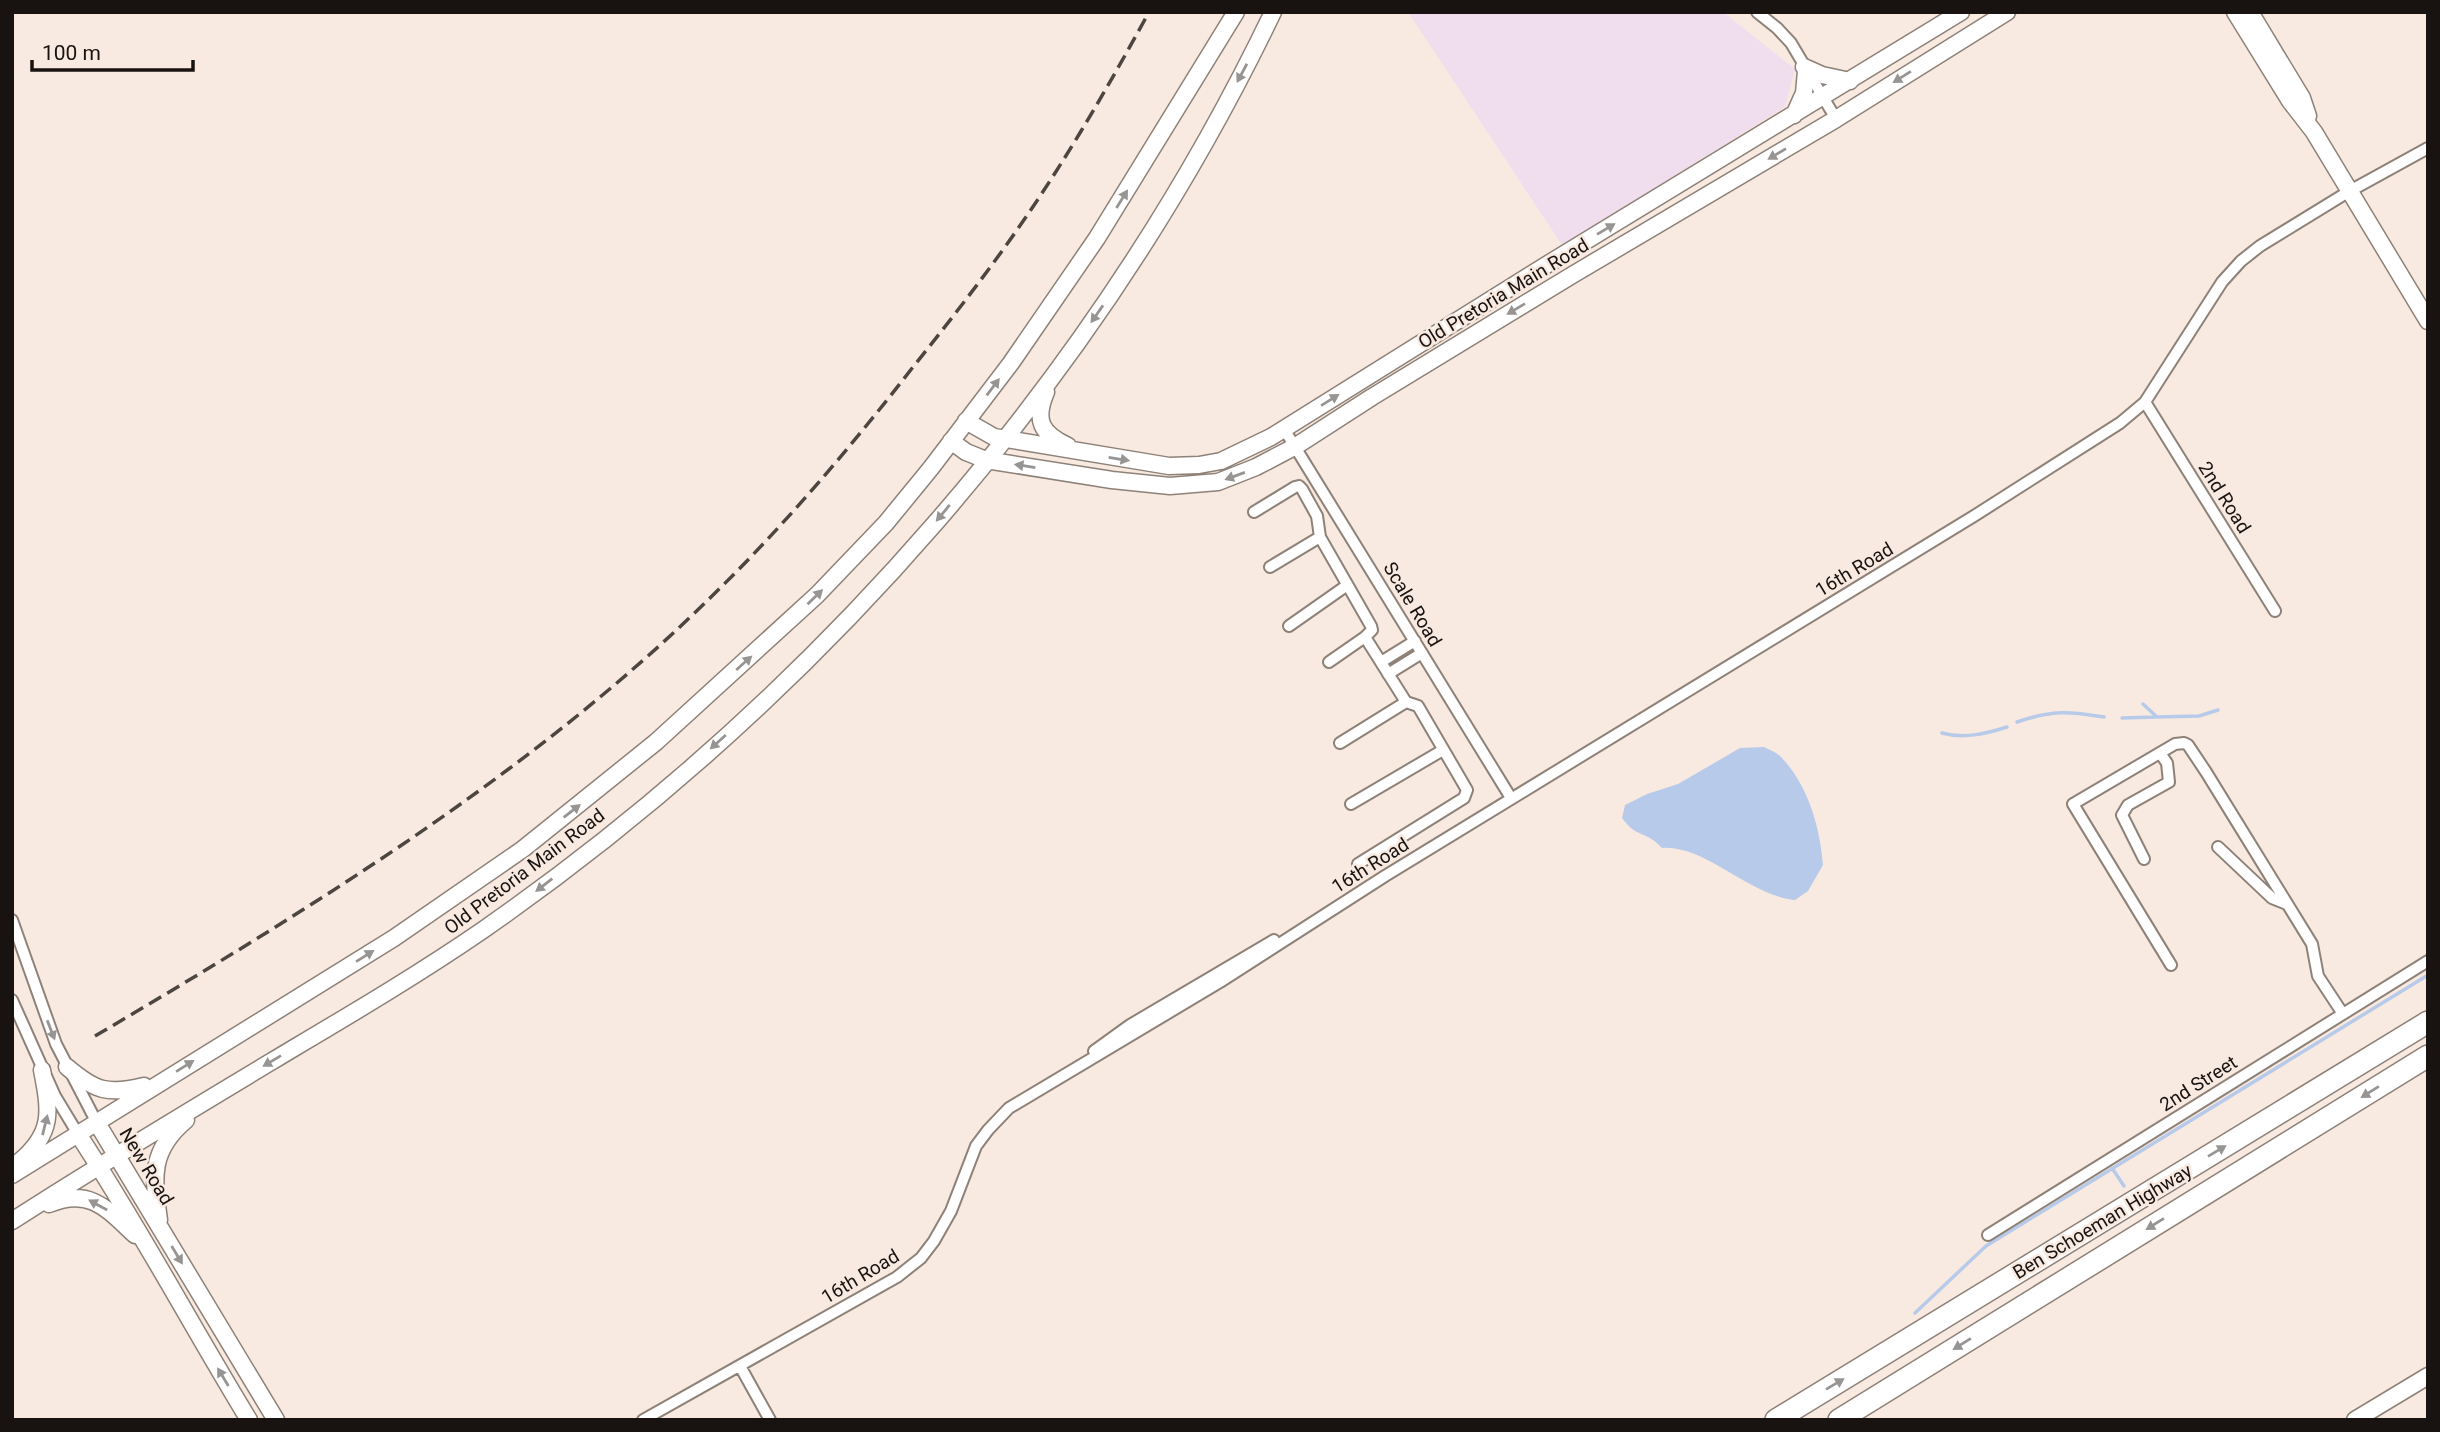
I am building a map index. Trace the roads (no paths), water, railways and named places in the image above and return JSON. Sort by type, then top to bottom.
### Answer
[{"type":"highway","name":"Ben Schoeman Highway","points":[[1776,1420],[2428,1022]]},
{"type":"highway","name":"Ben Schoeman Highway","points":[[1839,1420],[2428,1056]]},
{"type":"main road","name":"Old Pretoria Main Road","points":[[12,1175],[394,938],[514,855],[586,801],[663,736],[817,595],[886,523],[1011,363],[1084,257],[1236,12]]},
{"type":"main road","name":"Old Pretoria Main Road","points":[[12,1221],[115,1154],[459,946],[531,895],[638,811],[726,735],[839,627],[916,544],[1066,360],[1129,268],[1185,177],[1273,12]]},
{"type":"main road","name":"Old Pretoria Main Road","points":[[966,421],[990,435],[1004,439],[1162,465],[1199,465],[1239,454],[1284,429],[1961,12]]},
{"type":"main road","name":"Old Pretoria Main Road","points":[[951,441],[966,452],[986,460],[1112,480],[1178,486],[1229,478],[1296,446],[1515,310],[1836,119],[2007,12]]},
{"type":"main road","points":[[2235,12],[2290,102],[2314,132],[2428,320]]},
{"type":"main road","points":[[2250,12],[2302,98],[2314,132]]},
{"type":"main road","points":[[1794,115],[1804,93],[1805,69],[1850,81]]},
{"type":"main road","points":[[1066,360],[1043,400],[1041,423],[1053,439],[1086,454]]},
{"type":"main road","points":[[67,1067],[92,1086],[106,1091],[125,1091],[157,1083]]},
{"type":"main road","points":[[12,1168],[38,1143],[46,1127],[48,1107],[42,1070]]},
{"type":"main road","points":[[160,1226],[154,1183],[161,1150],[169,1136],[181,1124],[220,1092]]},
{"type":"main road","name":"New Road","points":[[97,1123],[276,1420]]},
{"type":"main road","points":[[78,1134],[249,1420]]},
{"type":"main road","points":[[12,1221],[59,1201],[82,1198],[97,1202],[149,1249]]},
{"type":"main road","points":[[2355,1420],[2428,1376]]},
{"type":"street","points":[[1757,12],[1783,34],[1836,119]]},
{"type":"street","name":"16th Road","points":[[643,1420],[897,1277],[921,1258],[944,1225],[968,1162],[988,1130],[1009,1108],[1064,1074],[1130,1025],[1254,950],[1322,915],[1974,516],[2120,423],[2145,402],[2222,282],[2241,261],[2260,246],[2348,192],[2428,148]]},
{"type":"street","name":"2nd Road","points":[[2145,402],[2275,611]]},
{"type":"street","name":"Scale Road","points":[[1284,429],[1510,798]]},
{"type":"street","points":[[1254,512],[1299,486],[1317,516],[1320,537],[1372,630],[1365,638],[1329,662]]},
{"type":"street","points":[[1270,567],[1320,537]]},
{"type":"street","points":[[1289,626],[1346,586]]},
{"type":"street","points":[[1357,863],[1466,795],[1467,790],[1418,706],[1406,702],[1365,638]]},
{"type":"street","points":[[1381,662],[1415,641]]},
{"type":"street","points":[[1388,674],[1422,653]]},
{"type":"street","points":[[1340,743],[1406,702]]},
{"type":"street","points":[[2171,965],[2073,804],[2160,752],[2175,744],[2184,743],[2188,745],[2312,944],[2318,976],[2343,1014]]},
{"type":"street","points":[[1351,804],[1443,750]]},
{"type":"street","points":[[2144,859],[2122,815],[2128,805],[2169,782],[2167,763],[2160,752]]},
{"type":"street","points":[[2218,847],[2272,898],[2287,904]]},
{"type":"street","name":"New Road","points":[[12,920],[45,1016],[67,1067],[97,1123]]},
{"type":"street","name":"2nd Street","points":[[1987,1235],[2428,961]]},
{"type":"street","points":[[12,1000],[42,1070],[78,1134]]},
{"type":"street","points":[[740,1366],[771,1420]]},
{"type":"water","points":[[1764,747],[1780,756],[1799,782],[1812,808],[1819,837],[1823,865],[1808,891],[1795,900],[1760,889],[1695,854],[1662,848],[1632,829],[1622,818],[1625,805],[1647,794],[1678,784],[1740,748]]},
{"type":"waterway","points":[[2143,704],[2157,717],[2199,716],[2218,710]]},
{"type":"waterway","points":[[2017,722],[2040,715],[2060,713],[2104,717]]},
{"type":"waterway","points":[[2122,718],[2155,717]]},
{"type":"waterway","points":[[1942,733],[1974,735],[2007,727]]},
{"type":"waterway","points":[[1915,1313],[1986,1246],[2428,975]]},
{"type":"waterway","points":[[2112,1168],[2124,1186]]},
{"type":"railway","points":[[95,1036],[337,888],[494,780],[642,662],[710,598],[764,543],[841,457],[979,282],[1035,204],[1149,12]]}]
